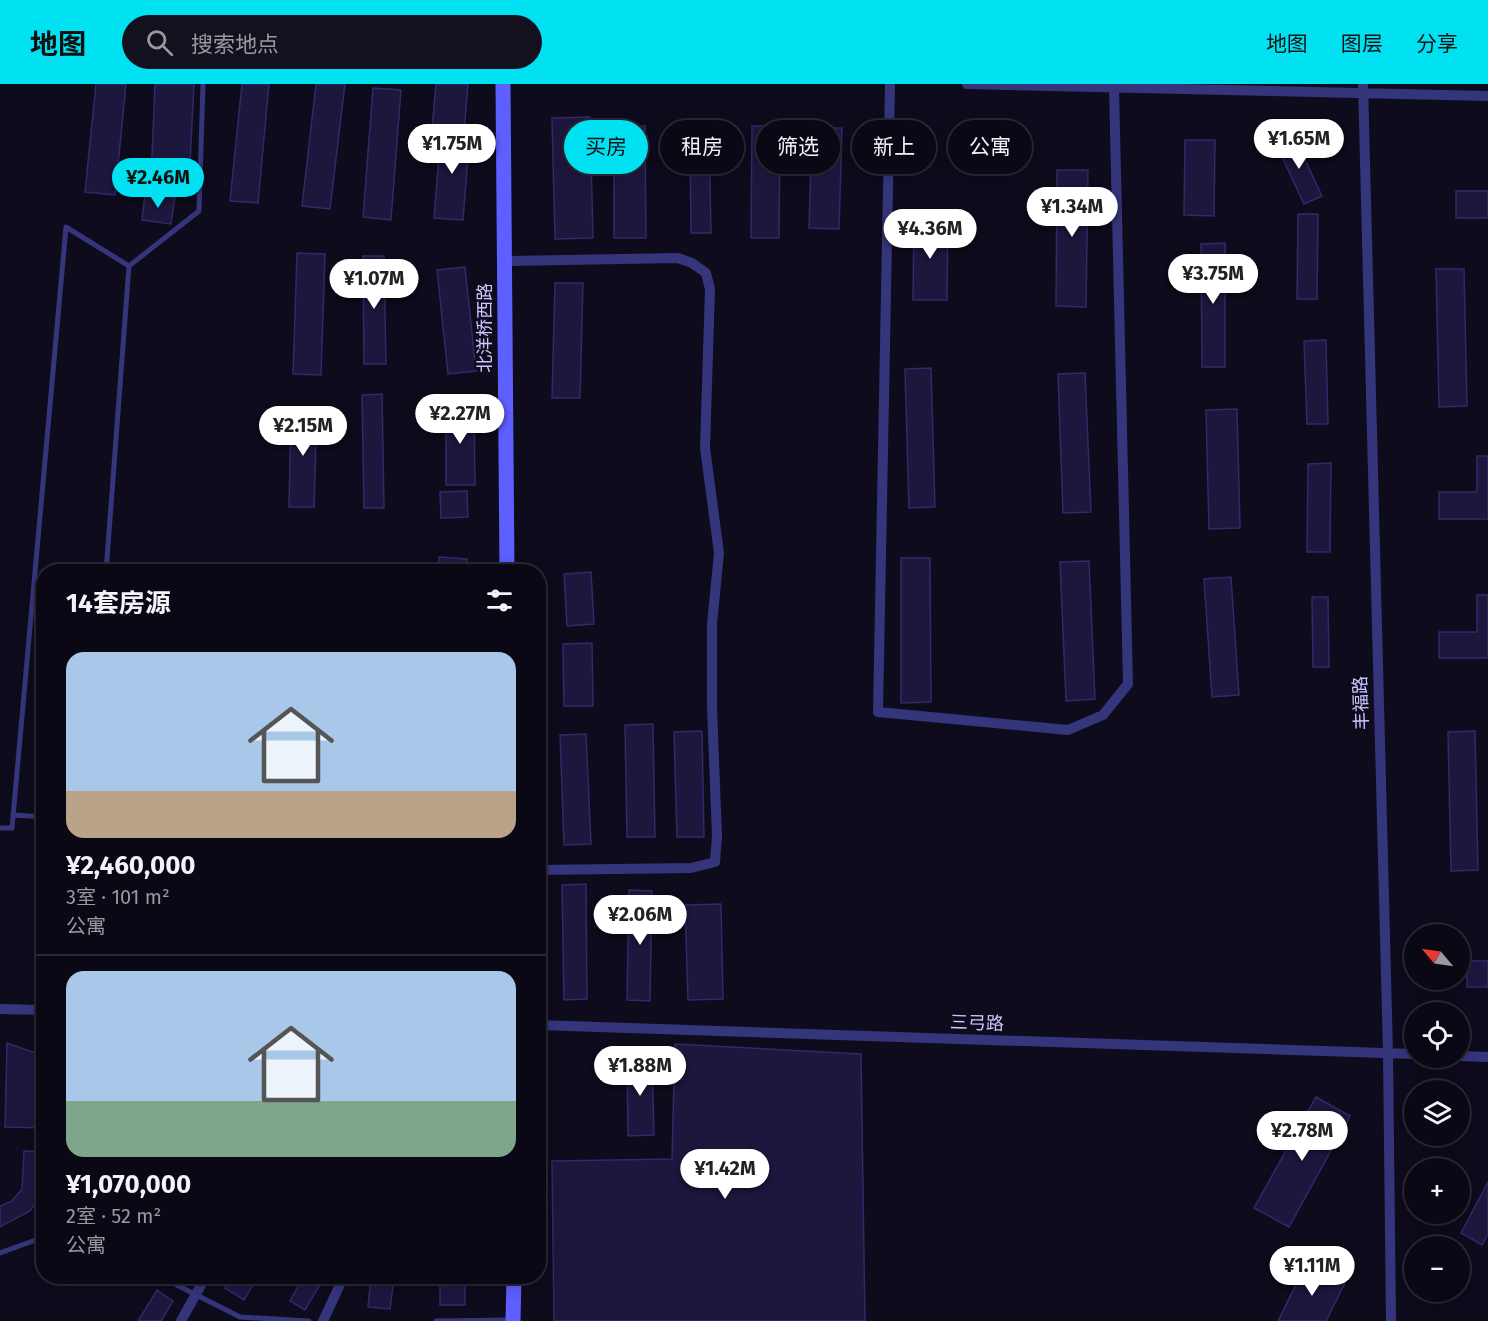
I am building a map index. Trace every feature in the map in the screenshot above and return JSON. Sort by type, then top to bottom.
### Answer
[{"type":"main road","name":"北洋桥西路","points":[[503,84],[507,564]]},
{"type":"main road","points":[[513,1321],[514,1284]]},
{"type":"street","points":[[890,84],[878,712],[1068,730],[1103,715],[1128,684],[1114,87]]},
{"type":"street","points":[[967,84],[1362,89],[1488,96]]},
{"type":"street","name":"丰福路","points":[[1362,89],[1388,1053],[1391,1321]]},
{"type":"street","points":[[504,261],[678,258],[692,263],[706,273],[710,289],[705,448],[719,553],[712,624],[717,836],[715,862],[691,868],[546,870]]},
{"type":"street","points":[[0,1009],[36,1010]]},
{"type":"street","name":"三弓路","points":[[546,1025],[1404,1054]]},
{"type":"street","points":[[1470,1056],[1488,1057]]},
{"type":"street","points":[[181,1321],[202,1284]]},
{"type":"street","points":[[323,1321],[340,1284]]},
{"type":"lane","points":[[107,564],[129,266],[199,211],[203,84]]},
{"type":"lane","points":[[0,828],[12,828],[66,227],[129,266]]},
{"type":"lane","points":[[13,816],[36,817]]},
{"type":"lane","points":[[0,1253],[36,1240]]},
{"type":"lane","points":[[173,1284],[240,1317],[309,1321]]},
{"type":"lane","points":[[436,1321],[513,1321]]},
{"type":"building","points":[[96,84],[126,84],[115,195],[85,192]]},
{"type":"building","points":[[155,84],[194,84],[189,183],[151,181]]},
{"type":"building","points":[[242,84],[269,84],[258,203],[230,201]]},
{"type":"building","points":[[316,84],[345,84],[330,209],[302,206]]},
{"type":"building","points":[[436,84],[468,84],[464,132],[432,129]]},
{"type":"building","points":[[373,88],[401,90],[391,220],[363,217]]},
{"type":"building","points":[[590,117],[590,120],[564,120],[564,174],[591,174],[593,238],[555,239],[552,118]]},
{"type":"building","points":[[752,126],[756,126],[756,174],[780,174],[779,238],[751,238]]},
{"type":"building","points":[[840,128],[842,128],[839,229],[809,228],[811,174],[840,174]]},
{"type":"building","points":[[441,130],[470,132],[463,220],[434,218]]},
{"type":"building","points":[[1294,136],[1322,196],[1304,204],[1276,144]]},
{"type":"building","points":[[1185,140],[1215,140],[1214,216],[1184,215]]},
{"type":"building","points":[[1057,170],[1088,170],[1086,307],[1056,306]]},
{"type":"building","points":[[614,174],[645,174],[646,238],[614,238]]},
{"type":"building","points":[[690,174],[710,174],[711,233],[691,233]]},
{"type":"building","points":[[1456,191],[1488,191],[1488,218],[1456,218]]},
{"type":"building","points":[[145,194],[175,197],[171,224],[142,220]]},
{"type":"building","points":[[1298,214],[1318,214],[1317,299],[1297,299]]},
{"type":"building","points":[[914,220],[948,220],[947,300],[913,300]]},
{"type":"building","points":[[1225,243],[1225,367],[1202,367],[1201,244]]},
{"type":"building","points":[[297,253],[325,254],[321,375],[293,374]]},
{"type":"building","points":[[363,256],[384,256],[386,364],[364,364]]},
{"type":"building","points":[[465,267],[476,371],[448,374],[437,270]]},
{"type":"building","points":[[1436,269],[1464,269],[1467,406],[1439,407]]},
{"type":"building","points":[[555,283],[583,283],[580,398],[552,398]]},
{"type":"building","points":[[1326,340],[1328,424],[1307,424],[1304,341]]},
{"type":"building","points":[[931,368],[935,507],[909,508],[905,369]]},
{"type":"building","points":[[1085,373],[1091,512],[1063,513],[1058,374]]},
{"type":"building","points":[[382,394],[384,508],[364,508],[362,395]]},
{"type":"building","points":[[446,405],[474,405],[475,485],[446,485]]},
{"type":"building","points":[[291,407],[317,408],[314,507],[289,507]]},
{"type":"building","points":[[1237,409],[1240,528],[1209,529],[1206,410]]},
{"type":"building","points":[[1477,456],[1488,456],[1488,519],[1439,519],[1439,492],[1477,492]]},
{"type":"building","points":[[1331,463],[1330,552],[1307,552],[1308,464]]},
{"type":"building","points":[[467,491],[468,517],[441,518],[440,492]]},
{"type":"building","points":[[439,557],[467,559],[467,564],[439,564]]},
{"type":"building","points":[[901,558],[930,558],[931,702],[901,703]]},
{"type":"building","points":[[1089,561],[1095,699],[1066,701],[1060,562]]},
{"type":"building","points":[[372,563],[396,563],[396,564]]},
{"type":"building","points":[[591,572],[594,624],[567,626],[564,574]]},
{"type":"building","points":[[1231,577],[1239,695],[1212,697],[1204,579]]},
{"type":"building","points":[[1477,595],[1488,595],[1488,658],[1439,658],[1439,632],[1477,632]]},
{"type":"building","points":[[1312,597],[1328,597],[1329,667],[1313,667]]},
{"type":"building","points":[[592,643],[593,706],[564,706],[563,644]]},
{"type":"building","points":[[653,724],[655,837],[627,837],[625,725]]},
{"type":"building","points":[[702,731],[704,837],[677,837],[674,732]]},
{"type":"building","points":[[1475,731],[1478,870],[1451,871],[1448,732]]},
{"type":"building","points":[[586,734],[591,844],[564,845],[560,735]]},
{"type":"building","points":[[586,884],[587,999],[564,1000],[562,885]]},
{"type":"building","points":[[629,890],[652,891],[650,1001],[627,1000]]},
{"type":"building","points":[[721,904],[723,999],[688,1000],[685,905]]},
{"type":"building","points":[[1470,961],[1488,961],[1488,987],[1470,987]]},
{"type":"building","points":[[7,1043],[36,1053],[36,1128],[5,1127]]},
{"type":"building","points":[[675,1044],[861,1054],[865,1321],[554,1321],[552,1161],[672,1159]]},
{"type":"building","points":[[627,1057],[652,1057],[654,1135],[628,1136]]},
{"type":"building","points":[[1316,1097],[1350,1116],[1289,1227],[1254,1208]]},
{"type":"building","points":[[24,1151],[36,1152],[36,1202],[30,1211],[0,1227],[0,1206],[12,1201],[22,1189]]},
{"type":"building","points":[[1488,1182],[1488,1234],[1482,1245],[1470,1236],[1461,1233],[1466,1224],[1470,1224],[1470,1216]]},
{"type":"building","points":[[1306,1264],[1345,1283],[1326,1321],[1278,1321]]},
{"type":"building","points":[[227,1284],[253,1284],[244,1300],[225,1288]]},
{"type":"building","points":[[300,1284],[320,1284],[305,1310],[290,1301]]},
{"type":"building","points":[[370,1284],[393,1284],[390,1309],[368,1307]]},
{"type":"building","points":[[440,1284],[465,1284],[465,1305],[440,1305]]},
{"type":"building","points":[[157,1290],[173,1301],[161,1321],[138,1321]]}]
